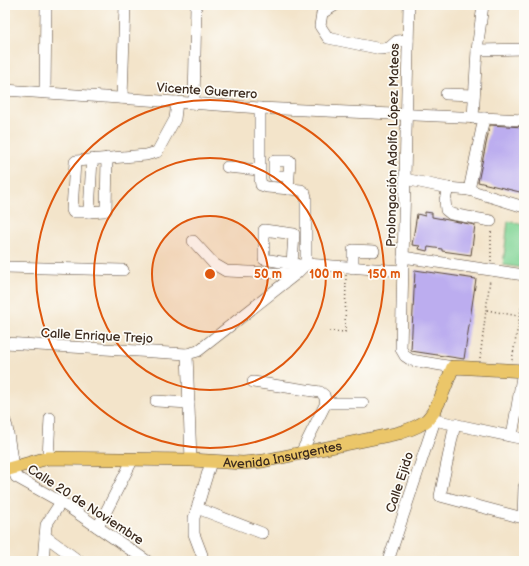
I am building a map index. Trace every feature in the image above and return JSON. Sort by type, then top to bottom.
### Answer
[{"type":"main road","points":[[453,367],[519,370]]},
{"type":"main road","name":"Avenida Insurgentes","points":[[9,468],[48,458],[191,460],[243,463],[263,461],[398,433],[414,428],[434,416],[453,367]]},
{"type":"street","points":[[45,92],[46,5]]},
{"type":"street","points":[[122,98],[125,5]]},
{"type":"street","points":[[194,103],[196,5]]},
{"type":"street","name":"Prolongación Adolfo López Mateos","points":[[409,5],[401,348],[405,356],[411,360],[453,367]]},
{"type":"street","points":[[469,190],[478,118],[474,95],[477,50],[483,5]]},
{"type":"street","points":[[334,6],[322,13],[320,26],[328,38],[381,50],[389,48],[398,41],[408,40]]},
{"type":"street","points":[[477,50],[524,49]]},
{"type":"street","name":"Vicente Guerrero","points":[[5,90],[260,108],[524,120]]},
{"type":"street","points":[[446,94],[474,95]]},
{"type":"street","points":[[107,158],[106,210],[73,212],[75,162],[77,160],[146,155],[157,152],[175,119],[177,102]]},
{"type":"street","points":[[260,108],[259,170],[262,185],[267,187],[301,190],[305,193],[305,265],[402,271]]},
{"type":"street","points":[[89,212],[92,159]]},
{"type":"street","points":[[226,167],[259,170]]},
{"type":"street","points":[[288,189],[289,176]]},
{"type":"street","points":[[405,178],[448,188],[469,190],[524,207]]},
{"type":"street","points":[[448,188],[445,200],[446,210],[451,214],[491,222]]},
{"type":"street","points":[[193,241],[214,264],[226,271],[294,269]]},
{"type":"street","points":[[349,267],[353,250],[374,251]]},
{"type":"street","points":[[403,257],[524,275]]},
{"type":"street","name":"Calle Enrique Trejo","points":[[5,343],[187,354],[198,351],[294,269],[305,265]]},
{"type":"street","points":[[5,267],[123,270]]},
{"type":"street","points":[[187,354],[191,460]]},
{"type":"street","points":[[512,436],[519,370]]},
{"type":"street","points":[[253,382],[320,392],[324,395],[326,403],[301,453]]},
{"type":"street","points":[[156,401],[189,403]]},
{"type":"street","points":[[326,403],[363,403]]},
{"type":"street","points":[[434,416],[455,424],[524,439]]},
{"type":"street","name":"Calle Ejido","points":[[388,561],[434,416]]},
{"type":"street","points":[[48,458],[50,418]]},
{"type":"street","points":[[5,421],[7,427],[9,468]]},
{"type":"street","points":[[455,424],[440,496],[523,518],[524,487]]},
{"type":"street","points":[[98,527],[133,459]]},
{"type":"street","points":[[202,555],[194,534],[194,518],[212,462]]},
{"type":"street","name":"Calle 20 de Noviembre","points":[[9,468],[16,477],[61,502],[147,561]]},
{"type":"street","points":[[43,561],[46,525],[49,518],[61,502]]},
{"type":"street","points":[[197,508],[262,533]]},
{"type":"street","points":[[45,536],[79,561]]},
{"type":"path","points":[[524,243],[522,249],[524,252]]},
{"type":"path","points":[[329,331],[345,332],[349,267]]},
{"type":"path","points":[[479,368],[491,270]]},
{"type":"path","points":[[519,370],[520,316],[524,292]]},
{"type":"path","points":[[487,310],[524,317]]},
{"type":"green space","points":[[508,221],[524,225],[524,268],[503,265]]},
{"type":"building","points":[[490,125],[524,127],[524,160],[522,169],[524,170],[524,193],[478,182]]},
{"type":"building","points":[[425,212],[432,213],[432,217],[475,225],[471,255],[442,251],[442,249],[428,247],[427,251],[419,249],[420,246],[412,245],[417,214],[425,216]]},
{"type":"building","points":[[415,270],[476,279],[464,359],[411,351]]}]
